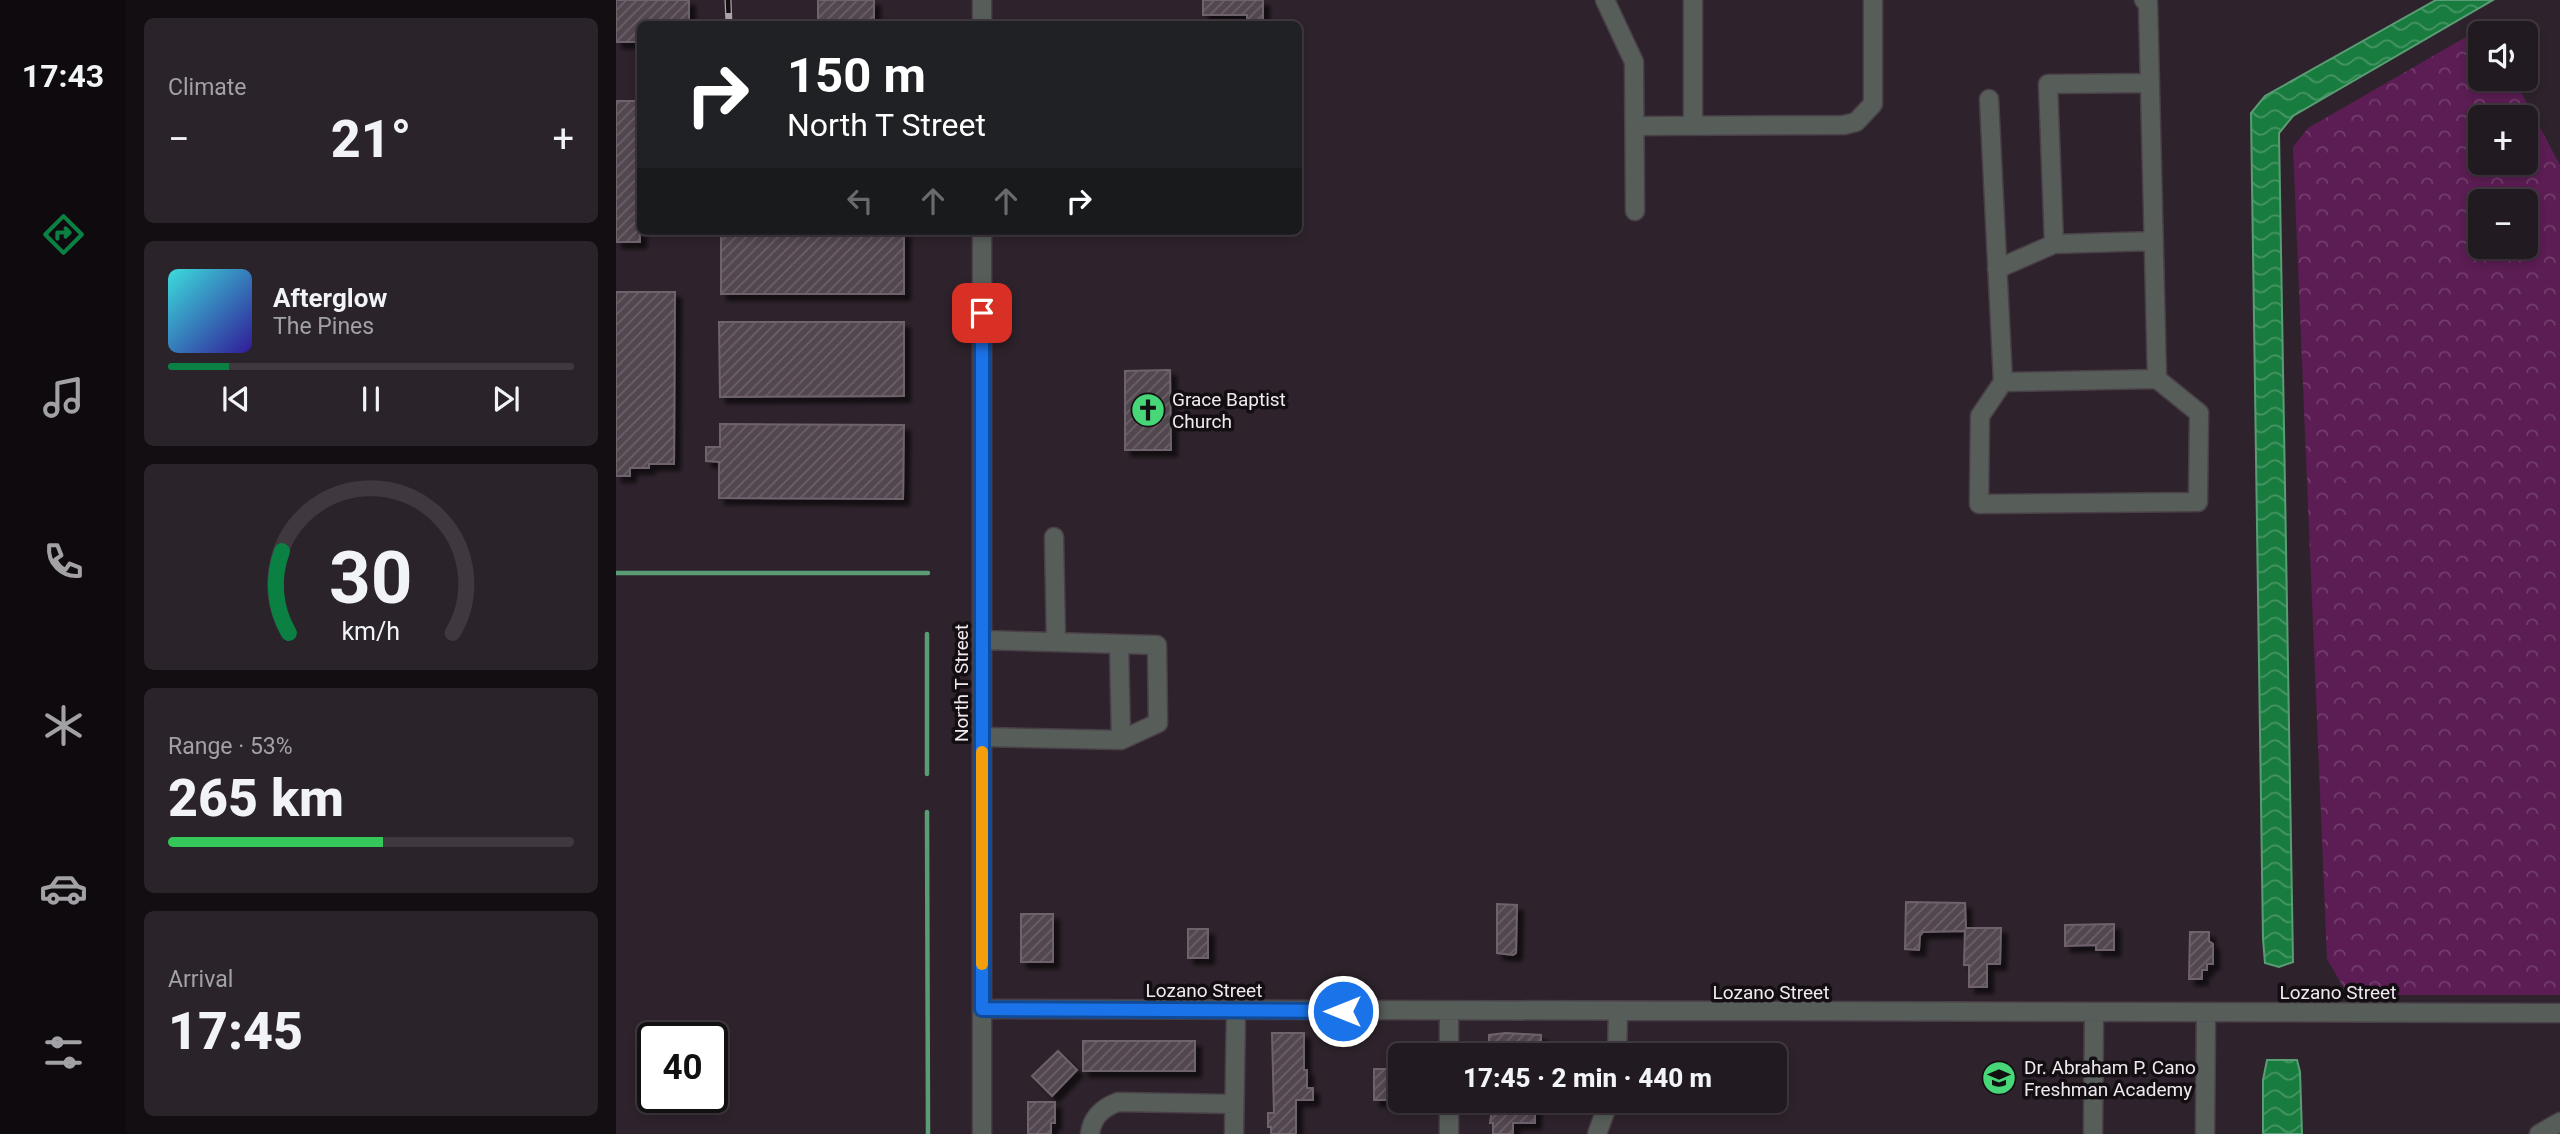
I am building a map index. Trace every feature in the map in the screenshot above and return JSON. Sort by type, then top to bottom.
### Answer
[{"type":"street","points":[[982,0],[982,21]]},
{"type":"street","points":[[1605,0],[1634,62],[1636,211]]},
{"type":"street","points":[[1693,0],[1693,125]]},
{"type":"street","points":[[1636,126],[1844,125],[1856,122],[1872,104],[1873,0]]},
{"type":"street","points":[[2144,0],[2148,3],[2157,379]]},
{"type":"street","points":[[2054,244],[2048,84],[2150,83]]},
{"type":"street","points":[[1989,99],[2003,382],[1980,416],[1979,504],[2199,502],[2199,414],[2157,379],[2003,382]]},
{"type":"street","name":"North T Street","points":[[982,235],[982,1134]]},
{"type":"street","points":[[1997,270],[2054,244],[2154,241]]},
{"type":"street","points":[[1054,537],[1056,642]]},
{"type":"street","points":[[982,640],[1157,645],[1158,723],[1121,740],[982,737]]},
{"type":"street","points":[[1119,644],[1121,740]]},
{"type":"street","name":"Lozano Street","points":[[982,1009],[2094,1014],[2560,1013]]},
{"type":"street","points":[[1234,1134],[1236,1011]]},
{"type":"street","points":[[1449,1012],[1449,1043]]},
{"type":"street","points":[[1618,1012],[1618,1043]]},
{"type":"street","points":[[2093,1134],[2094,1014]]},
{"type":"street","points":[[2206,1014],[2206,1134]]},
{"type":"street","points":[[1090,1134],[1097,1115],[1105,1107],[1118,1102],[1234,1104]]},
{"type":"street","points":[[1449,1113],[1449,1134]]},
{"type":"street","points":[[1597,1134],[1605,1113]]},
{"type":"street","points":[[2539,1134],[2560,1122]]},
{"type":"green space","points":[[2468,36],[2468,91],[2520,91],[2528,105],[2468,105],[2468,175],[2538,175],[2538,124],[2560,165],[2560,995],[2348,995],[2327,959],[2293,147],[2308,128]]},
{"type":"water","points":[[2436,0],[2493,0],[2293,116],[2279,133],[2293,962],[2279,967],[2265,963],[2263,939],[2251,113],[2265,96]]},
{"type":"water","points":[[2267,1060],[2297,1060],[2300,1072],[2302,1134],[2263,1134],[2263,1080]]},
{"type":"building","points":[[616,0],[689,0],[689,21],[637,21],[637,42],[616,42]]},
{"type":"building","points":[[818,0],[874,0],[874,21],[818,21]]},
{"type":"building","points":[[1203,0],[1263,0],[1263,21],[1247,21],[1247,15],[1203,15]]},
{"type":"building","points":[[616,101],[637,101],[637,235],[640,235],[640,242],[616,242]]},
{"type":"building","points":[[721,235],[904,235],[904,294],[721,294]]},
{"type":"building","points":[[616,292],[675,292],[674,464],[649,464],[649,468],[630,468],[630,476],[616,476]]},
{"type":"building","points":[[719,322],[904,322],[904,396],[720,397]]},
{"type":"building","name":"Grace Baptist Church","points":[[1170,370],[1171,450],[1125,450],[1125,371]]},
{"type":"building","points":[[720,424],[904,425],[903,499],[719,498],[719,462],[706,461],[706,447],[720,447]]},
{"type":"building","points":[[1906,902],[1965,903],[1966,928],[2001,928],[2000,964],[1987,964],[1987,987],[1969,987],[1969,965],[1964,965],[1965,931],[1923,932],[1919,950],[1905,949]]},
{"type":"building","points":[[1497,904],[1517,905],[1516,953],[1513,955],[1497,953]]},
{"type":"building","points":[[1021,914],[1053,914],[1053,962],[1021,962]]},
{"type":"building","points":[[2114,924],[2114,950],[2096,950],[2096,945],[2065,946],[2065,925]]},
{"type":"building","points":[[1188,929],[1208,929],[1208,958],[1188,958]]},
{"type":"building","points":[[2190,932],[2209,932],[2209,941],[2213,944],[2213,964],[2207,964],[2207,970],[2202,970],[2202,979],[2189,979]]},
{"type":"building","points":[[1272,1033],[1304,1033],[1304,1070],[1307,1070],[1307,1088],[1313,1088],[1313,1100],[1296,1100],[1296,1134],[1271,1134],[1271,1127],[1268,1127],[1268,1113],[1274,1113]]},
{"type":"building","points":[[1489,1035],[1541,1035],[1541,1043],[1489,1043]]},
{"type":"building","points":[[1083,1041],[1195,1041],[1195,1071],[1083,1071]]},
{"type":"building","points":[[1058,1051],[1077,1070],[1052,1096],[1032,1076]]},
{"type":"building","points":[[1374,1069],[1388,1069],[1388,1100],[1374,1100]]},
{"type":"building","points":[[1028,1102],[1055,1102],[1055,1123],[1051,1123],[1051,1134],[1028,1134]]},
{"type":"building","points":[[1491,1113],[1535,1113],[1535,1123],[1513,1123],[1513,1134],[1493,1134],[1493,1123],[1490,1123]]},
{"type":"waterway","points":[[616,573],[928,573]]},
{"type":"waterway","points":[[927,634],[927,774]]},
{"type":"waterway","points":[[927,812],[928,1134]]},
{"type":"railway","points":[[728,0],[729,21]]},
{"type":"slow traffic","points":[[982,752],[982,964]]},
{"type":"place","name":"Grace Baptist Church","points":[[1148,410]]},
{"type":"place","name":"Dr. Abraham P. Cano Freshman Academy","points":[[1999,1078]]},
{"type":"route","points":[[982,313],[982,1009],[1343,1011]]}]
